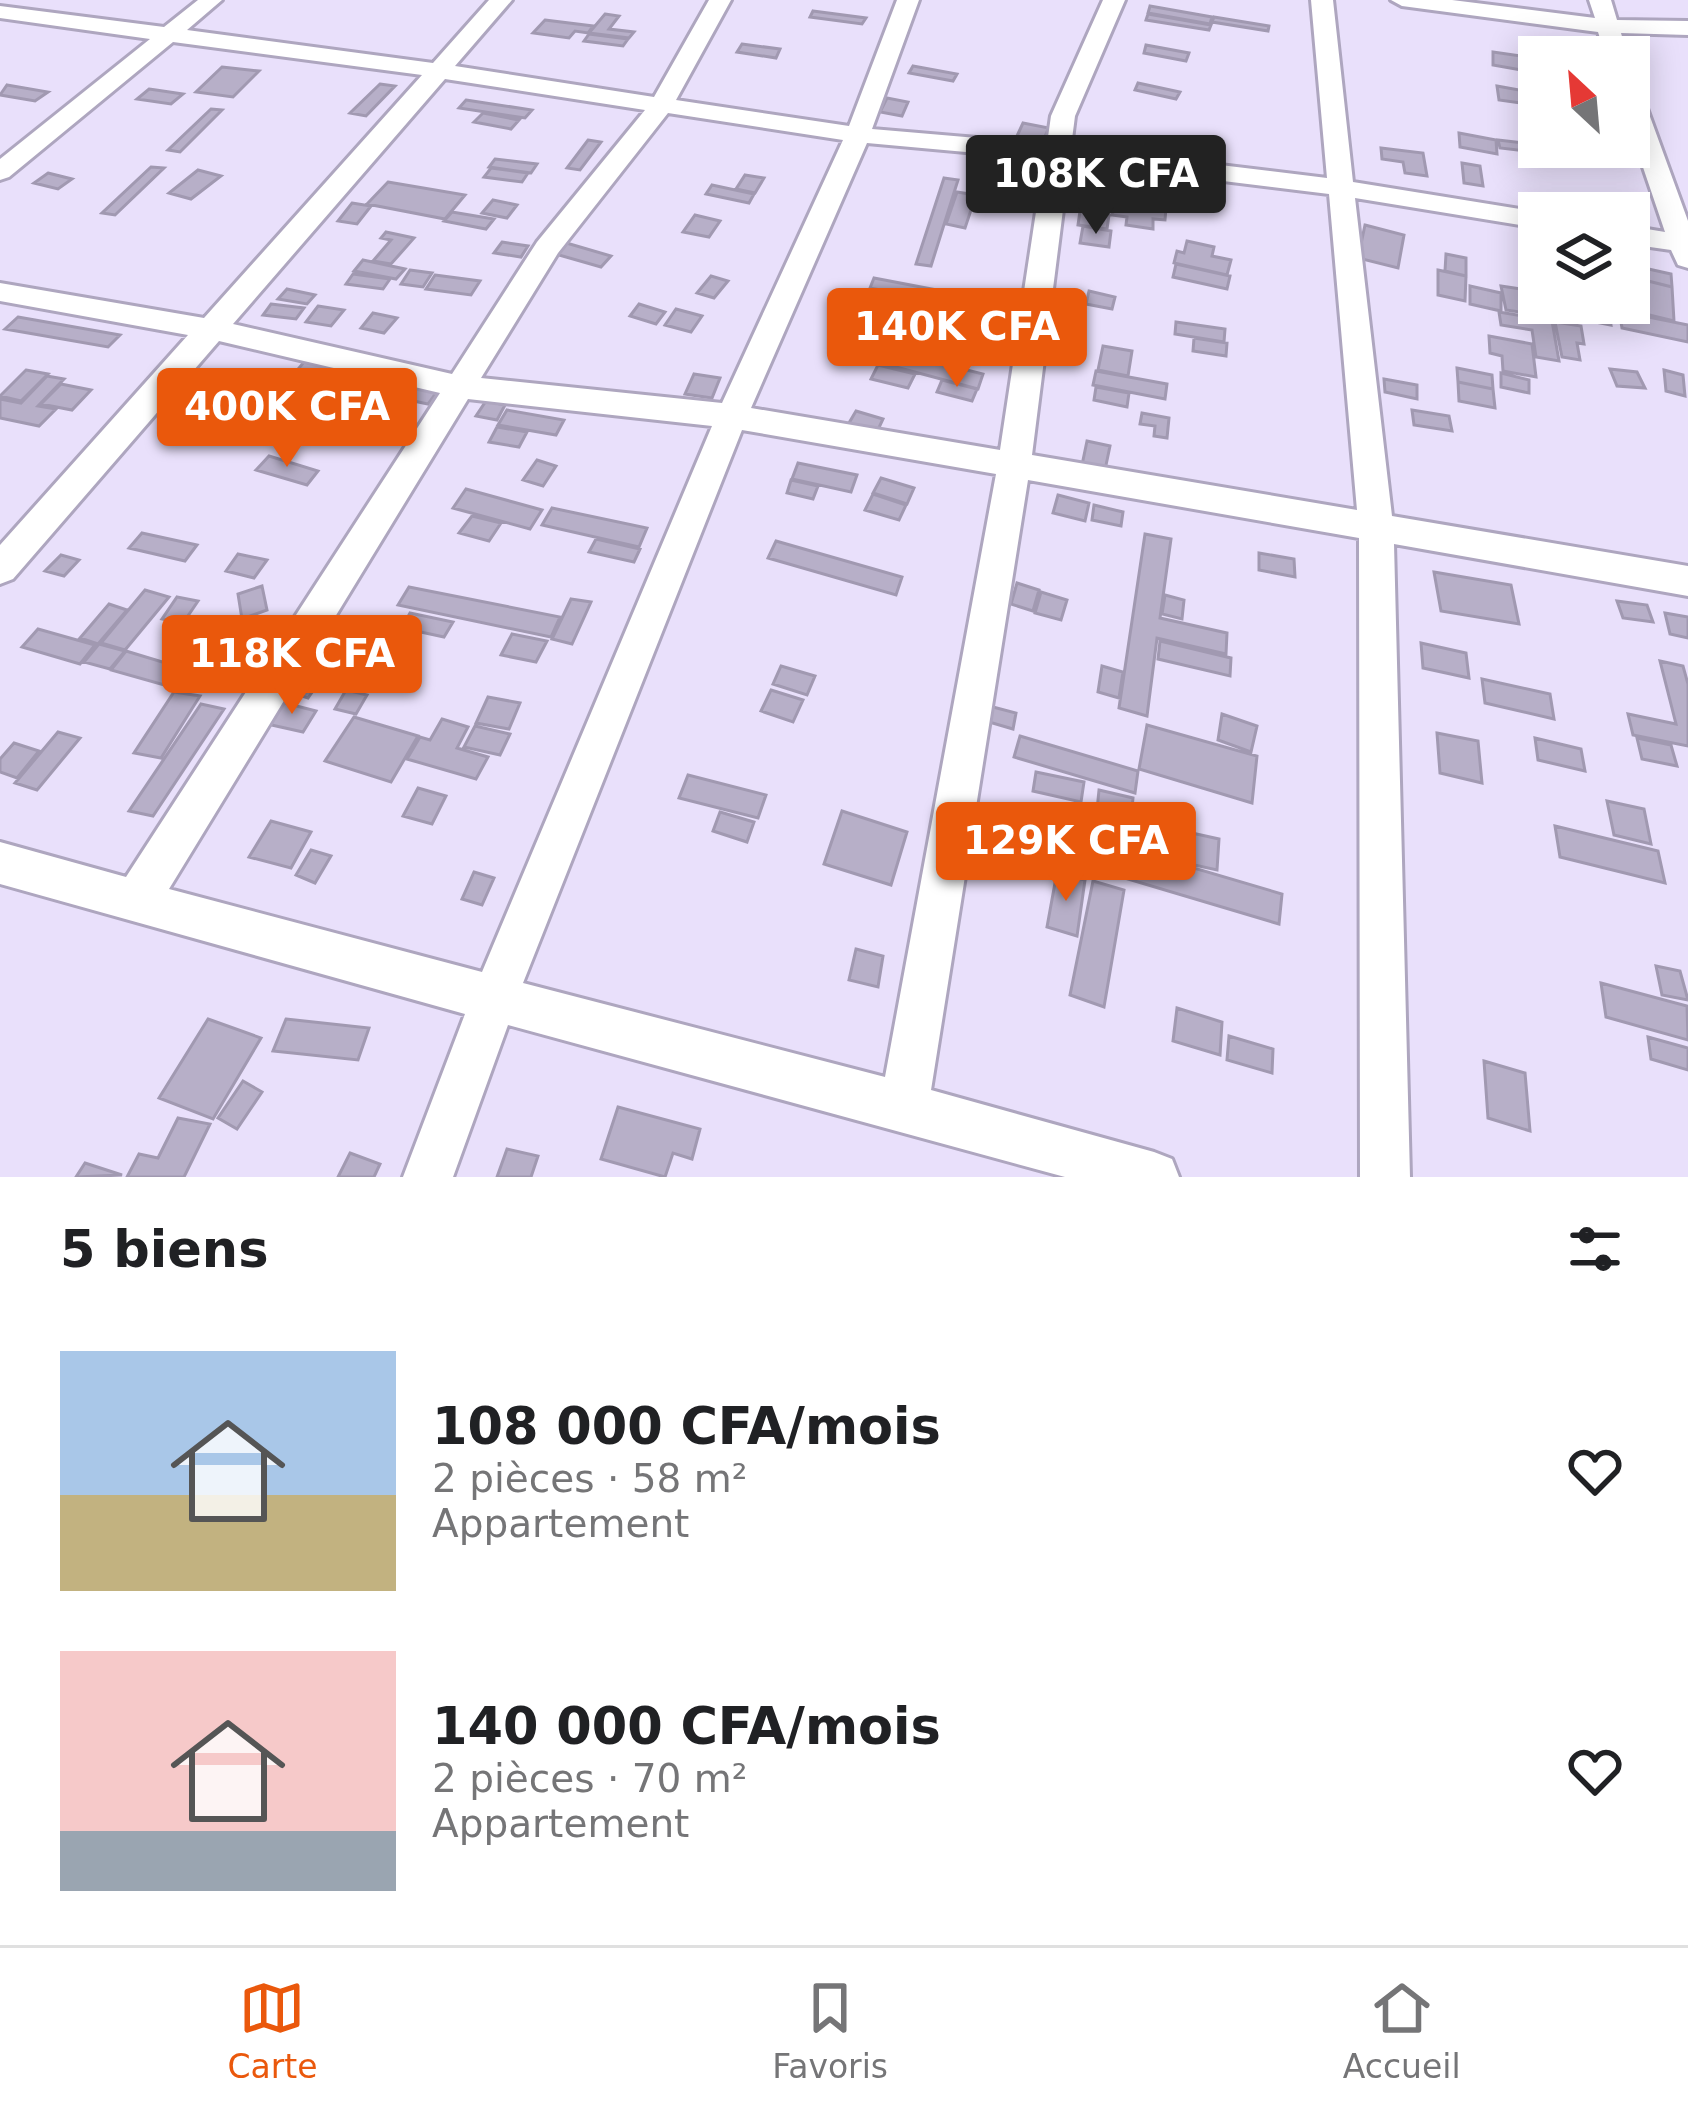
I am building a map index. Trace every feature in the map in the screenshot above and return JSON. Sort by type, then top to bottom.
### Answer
[{"type":"street","points":[[0,172],[211,0]]},
{"type":"street","points":[[0,569],[501,0]]},
{"type":"street","points":[[135,903],[547,248],[661,106],[720,0]]},
{"type":"street","points":[[428,1177],[493,1001],[732,416],[858,135],[908,0]]},
{"type":"street","points":[[904,1105],[1014,467],[1063,116],[1114,0]]},
{"type":"street","points":[[1322,0],[1376,530],[1384,1177]]},
{"type":"street","points":[[1402,0],[1606,26],[1688,28]]},
{"type":"street","points":[[1600,0],[1609,36]]},
{"type":"street","points":[[0,12],[440,70],[858,135],[1060,153],[1344,188],[1518,217]]},
{"type":"street","points":[[1650,150],[1686,249]]},
{"type":"street","points":[[1650,240],[1686,249]]},
{"type":"street","points":[[0,292],[212,329],[462,387],[732,416],[1688,581]]},
{"type":"street","points":[[0,863],[493,1001],[904,1105],[1154,1177]]},
{"type":"building","points":[[1150,6],[1212,17],[1210,24],[1148,13]]},
{"type":"building","points":[[813,11],[866,18],[862,24],[810,17]]},
{"type":"building","points":[[605,14],[619,16],[609,29],[634,32],[629,38],[589,33]]},
{"type":"building","points":[[1148,14],[1211,25],[1209,30],[1146,20]]},
{"type":"building","points":[[1214,17],[1269,26],[1268,31],[1212,22]]},
{"type":"building","points":[[545,20],[593,26],[588,33],[575,31],[569,38],[533,33]]},
{"type":"building","points":[[589,34],[628,39],[623,46],[584,41]]},
{"type":"building","points":[[742,44],[780,49],[776,58],[737,52]]},
{"type":"building","points":[[1146,45],[1189,53],[1186,61],[1144,53]]},
{"type":"building","points":[[1493,52],[1518,56],[1518,69],[1493,65]]},
{"type":"building","points":[[913,66],[957,74],[953,81],[909,73]]},
{"type":"building","points":[[222,67],[259,71],[233,97],[196,92]]},
{"type":"building","points":[[1138,83],[1180,92],[1176,99],[1135,90]]},
{"type":"building","points":[[380,84],[395,86],[366,116],[350,113]]},
{"type":"building","points":[[7,85],[48,92],[35,101],[0,95]]},
{"type":"building","points":[[1497,86],[1518,90],[1518,103],[1499,100]]},
{"type":"building","points":[[149,89],[183,94],[171,104],[137,99]]},
{"type":"building","points":[[887,98],[908,102],[902,116],[880,112]]},
{"type":"building","points":[[466,100],[532,110],[525,118],[459,108]]},
{"type":"building","points":[[211,109],[222,110],[180,152],[168,150]]},
{"type":"building","points":[[483,113],[519,120],[511,129],[474,122]]},
{"type":"building","points":[[1023,123],[1049,128],[1043,141],[1017,136]]},
{"type":"building","points":[[1459,133],[1496,140],[1497,154],[1460,147]]},
{"type":"building","points":[[588,140],[601,142],[580,170],[567,168]]},
{"type":"building","points":[[1498,140],[1518,142],[1518,150],[1500,148]]},
{"type":"building","points":[[1381,148],[1423,153],[1427,176],[1405,173],[1403,162],[1382,159]]},
{"type":"building","points":[[495,159],[537,164],[531,173],[489,167]]},
{"type":"building","points":[[1462,163],[1480,166],[1483,186],[1464,183]]},
{"type":"building","points":[[151,167],[164,168],[115,215],[102,213]]},
{"type":"building","points":[[491,168],[528,173],[522,182],[484,177]]},
{"type":"building","points":[[198,170],[221,176],[191,199],[169,193]]},
{"type":"building","points":[[48,173],[72,179],[58,189],[34,183]]},
{"type":"building","points":[[745,175],[764,178],[755,193],[736,189]]},
{"type":"building","points":[[944,178],[958,180],[931,266],[916,264]]},
{"type":"building","points":[[388,182],[465,195],[445,219],[367,204]]},
{"type":"building","points":[[712,185],[754,194],[749,203],[706,194]]},
{"type":"building","points":[[1116,189],[1167,196],[1165,220],[1153,219],[1153,229],[1126,225],[1127,217],[1112,215]]},
{"type":"building","points":[[957,192],[976,195],[965,228],[946,224]]},
{"type":"building","points":[[493,200],[517,205],[507,218],[482,213]]},
{"type":"building","points":[[352,203],[371,206],[357,224],[338,221]]},
{"type":"building","points":[[1080,211],[1109,215],[1107,229],[1078,225]]},
{"type":"building","points":[[452,212],[494,219],[486,229],[444,221]]},
{"type":"building","points":[[695,215],[720,221],[709,237],[683,232]]},
{"type":"building","points":[[1365,225],[1404,235],[1398,268],[1358,258]]},
{"type":"building","points":[[1083,226],[1111,231],[1109,247],[1080,243]]},
{"type":"building","points":[[386,232],[414,238],[391,264],[373,261],[391,240],[381,238]]},
{"type":"building","points":[[1187,241],[1214,247],[1212,256],[1231,260],[1227,275],[1174,263]]},
{"type":"building","points":[[502,242],[528,246],[521,257],[494,253]]},
{"type":"building","points":[[563,242],[611,256],[601,267],[552,253]]},
{"type":"building","points":[[1446,254],[1466,258],[1466,276],[1445,271]]},
{"type":"building","points":[[363,260],[405,269],[396,279],[354,271]]},
{"type":"building","points":[[1176,264],[1230,276],[1227,289],[1173,277]]},
{"type":"building","points":[[1650,269],[1671,274],[1672,287],[1650,282]]},
{"type":"building","points":[[410,270],[432,273],[423,287],[401,284]]},
{"type":"building","points":[[1438,270],[1466,276],[1465,301],[1438,295]]},
{"type":"building","points":[[353,274],[390,279],[383,289],[346,284]]},
{"type":"building","points":[[435,275],[480,281],[471,295],[426,289]]},
{"type":"building","points":[[711,276],[728,281],[714,298],[697,293]]},
{"type":"building","points":[[874,278],[968,296],[965,306],[870,288]]},
{"type":"building","points":[[1650,282],[1672,287],[1674,321],[1650,315]]},
{"type":"building","points":[[1470,286],[1501,293],[1501,311],[1470,304]]},
{"type":"building","points":[[1501,286],[1518,289],[1518,312],[1506,310]]},
{"type":"building","points":[[287,289],[315,295],[307,304],[278,299]]},
{"type":"building","points":[[1089,291],[1115,297],[1112,309],[1086,304]]},
{"type":"building","points":[[920,298],[948,304],[943,317],[914,310]]},
{"type":"building","points":[[271,304],[304,308],[296,319],[263,315]]},
{"type":"building","points":[[639,304],[665,312],[656,324],[630,316]]},
{"type":"building","points":[[318,306],[344,310],[331,326],[306,322]]},
{"type":"building","points":[[676,309],[702,316],[691,332],[665,325]]},
{"type":"building","points":[[1499,312],[1518,315],[1518,324],[1553,324],[1559,361],[1536,357],[1532,330],[1501,325]]},
{"type":"building","points":[[373,313],[397,318],[384,333],[361,328]]},
{"type":"building","points":[[18,317],[120,335],[108,347],[5,329]]},
{"type":"building","points":[[1650,317],[1688,325],[1688,342],[1622,328],[1621,324],[1650,324]]},
{"type":"building","points":[[1176,322],[1225,329],[1224,342],[1175,334]]},
{"type":"building","points":[[1555,324],[1581,326],[1580,360],[1562,357]]},
{"type":"building","points":[[865,331],[891,338],[886,348],[859,342]]},
{"type":"building","points":[[1489,336],[1532,344],[1536,377],[1503,371],[1502,356],[1490,353]]},
{"type":"building","points":[[1194,338],[1227,343],[1226,356],[1193,351]]},
{"type":"building","points":[[861,344],[884,350],[878,363],[853,357]]},
{"type":"building","points":[[1103,346],[1132,351],[1128,376],[1098,370]]},
{"type":"building","points":[[887,350],[983,374],[978,389],[881,363]]},
{"type":"building","points":[[304,362],[329,366],[314,386],[288,381]]},
{"type":"building","points":[[878,365],[915,374],[908,388],[871,379]]},
{"type":"building","points":[[1457,368],[1492,375],[1493,389],[1458,382]]},
{"type":"building","points":[[1610,369],[1637,372],[1645,388],[1617,386]]},
{"type":"building","points":[[26,370],[48,374],[21,401],[0,396]]},
{"type":"building","points":[[1664,370],[1683,375],[1685,396],[1666,391]]},
{"type":"building","points":[[1096,371],[1167,384],[1165,399],[1093,385]]},
{"type":"building","points":[[1501,373],[1529,380],[1529,393],[1501,387]]},
{"type":"building","points":[[694,374],[720,378],[712,398],[685,394]]},
{"type":"building","points":[[47,376],[64,379],[38,406],[56,409],[39,426],[0,418],[0,399],[21,403]]},
{"type":"building","points":[[262,377],[286,379],[275,395],[251,393]]},
{"type":"building","points":[[377,377],[438,390],[428,404],[366,391]]},
{"type":"building","points":[[1384,379],[1417,385],[1417,399],[1385,392]]},
{"type":"building","points":[[942,380],[977,389],[972,401],[937,392]]},
{"type":"building","points":[[1458,382],[1493,389],[1495,408],[1459,401]]},
{"type":"building","points":[[61,384],[91,390],[72,410],[41,404]]},
{"type":"building","points":[[1096,387],[1129,393],[1127,407],[1094,400]]},
{"type":"building","points":[[486,401],[505,405],[497,420],[476,416]]},
{"type":"building","points":[[507,410],[564,420],[556,435],[498,425]]},
{"type":"building","points":[[1412,410],[1449,416],[1452,431],[1414,425]]},
{"type":"building","points":[[856,411],[883,419],[877,432],[849,423]]},
{"type":"building","points":[[1142,413],[1169,418],[1167,438],[1154,436],[1155,426],[1140,424]]},
{"type":"building","points":[[241,415],[264,421],[247,441],[224,435]]},
{"type":"building","points":[[497,427],[527,432],[519,447],[489,442]]},
{"type":"building","points":[[1087,441],[1110,446],[1105,470],[1082,465]]},
{"type":"building","points":[[269,456],[318,471],[307,485],[256,470]]},
{"type":"building","points":[[537,460],[556,466],[543,486],[523,480]]},
{"type":"building","points":[[798,463],[857,475],[851,492],[792,479]]},
{"type":"building","points":[[881,478],[914,488],[907,504],[873,493]]},
{"type":"building","points":[[791,480],[818,486],[813,499],[787,493]]},
{"type":"building","points":[[466,489],[542,510],[530,529],[453,508]]},
{"type":"building","points":[[873,494],[906,505],[899,520],[865,510]]},
{"type":"building","points":[[1058,495],[1089,503],[1085,521],[1053,513]]},
{"type":"building","points":[[1094,505],[1123,512],[1121,526],[1092,520]]},
{"type":"building","points":[[552,508],[647,528],[639,547],[542,525]]},
{"type":"building","points":[[472,516],[501,523],[489,541],[459,533]]},
{"type":"building","points":[[142,533],[197,545],[185,561],[129,548]]},
{"type":"building","points":[[1145,534],[1171,539],[1160,618],[1227,633],[1226,654],[1157,638],[1147,716],[1119,708]]},
{"type":"building","points":[[596,539],[640,549],[634,562],[589,552]]},
{"type":"building","points":[[776,541],[902,577],[896,595],[768,558]]},
{"type":"building","points":[[1259,553],[1294,559],[1295,577],[1259,570]]},
{"type":"building","points":[[238,554],[267,560],[254,578],[226,571]]},
{"type":"building","points":[[61,555],[79,560],[64,576],[45,571]]},
{"type":"building","points":[[1434,572],[1511,585],[1519,624],[1441,611]]},
{"type":"building","points":[[1017,583],[1039,590],[1033,611],[1011,604]]},
{"type":"building","points":[[262,586],[267,610],[242,619],[238,594]]},
{"type":"building","points":[[409,587],[560,617],[551,637],[398,605]]},
{"type":"building","points":[[145,590],[169,597],[125,650],[101,643]]},
{"type":"building","points":[[1041,592],[1067,600],[1061,620],[1035,613]]},
{"type":"building","points":[[1165,595],[1184,600],[1182,619],[1162,614]]},
{"type":"building","points":[[177,597],[198,601],[183,623],[162,619]]},
{"type":"building","points":[[571,599],[591,602],[572,644],[552,639]]},
{"type":"building","points":[[1617,601],[1647,605],[1653,622],[1623,618]]},
{"type":"building","points":[[109,604],[127,610],[98,644],[80,638]]},
{"type":"building","points":[[410,613],[453,622],[444,637],[402,628]]},
{"type":"building","points":[[1665,613],[1688,617],[1688,638],[1670,634]]},
{"type":"building","points":[[38,629],[95,645],[80,664],[22,647]]},
{"type":"building","points":[[512,634],[547,641],[536,662],[501,655]]},
{"type":"building","points":[[1160,641],[1231,658],[1230,676],[1158,659]]},
{"type":"building","points":[[1421,643],[1466,653],[1469,678],[1423,668]]},
{"type":"building","points":[[99,644],[125,651],[110,669],[84,662]]},
{"type":"building","points":[[126,651],[189,670],[175,688],[111,670]]},
{"type":"building","points":[[311,659],[331,665],[308,698],[289,692]]},
{"type":"building","points":[[1660,661],[1683,666],[1688,684],[1688,746],[1633,735],[1628,714],[1676,724]]},
{"type":"building","points":[[781,666],[815,676],[807,695],[773,684]]},
{"type":"building","points":[[1102,666],[1123,672],[1119,698],[1098,692]]},
{"type":"building","points":[[1482,679],[1550,694],[1554,719],[1485,703]]},
{"type":"building","points":[[346,690],[367,695],[356,714],[335,709]]},
{"type":"building","points":[[771,690],[803,700],[793,722],[761,711]]},
{"type":"building","points":[[174,692],[200,696],[161,758],[134,753]]},
{"type":"building","points":[[488,697],[520,703],[509,729],[476,723]]},
{"type":"building","points":[[281,702],[316,711],[303,732],[267,724]]},
{"type":"building","points":[[201,704],[224,709],[153,816],[129,811]]},
{"type":"building","points":[[993,707],[1016,713],[1013,729],[989,722]]},
{"type":"building","points":[[1222,714],[1257,726],[1251,752],[1218,740]]},
{"type":"building","points":[[354,717],[418,736],[391,782],[325,761]]},
{"type":"building","points":[[442,719],[468,727],[457,748],[488,757],[476,779],[407,759],[420,737],[430,740]]},
{"type":"building","points":[[1147,725],[1257,756],[1252,803],[1139,769]]},
{"type":"building","points":[[475,726],[510,734],[500,755],[464,747]]},
{"type":"building","points":[[58,732],[80,738],[37,790],[15,783]]},
{"type":"building","points":[[1437,733],[1478,741],[1482,783],[1440,773]]},
{"type":"building","points":[[1020,736],[1138,771],[1135,793],[1014,757]]},
{"type":"building","points":[[1535,738],[1581,749],[1585,771],[1538,760]]},
{"type":"building","points":[[1637,738],[1671,745],[1677,766],[1642,759]]},
{"type":"building","points":[[14,743],[39,751],[17,778],[0,772],[0,759]]},
{"type":"building","points":[[1036,772],[1084,782],[1081,802],[1033,791]]},
{"type":"building","points":[[688,775],[766,795],[758,818],[679,798]]},
{"type":"building","points":[[418,788],[446,796],[432,824],[403,816]]},
{"type":"building","points":[[1099,790],[1133,798],[1131,819],[1097,810]]},
{"type":"building","points":[[1607,801],[1644,809],[1651,844],[1614,835]]},
{"type":"building","points":[[842,811],[907,832],[891,885],[824,864]]},
{"type":"building","points":[[720,812],[754,822],[747,842],[713,831]]},
{"type":"building","points":[[271,821],[311,832],[291,868],[249,857]]},
{"type":"building","points":[[1555,826],[1658,851],[1665,883],[1560,857]]},
{"type":"building","points":[[1165,827],[1219,839],[1217,870],[1163,858]]},
{"type":"building","points":[[1126,848],[1282,894],[1279,924],[1121,877]]},
{"type":"building","points":[[311,850],[331,856],[315,883],[296,875]]},
{"type":"building","points":[[474,872],[494,878],[482,905],[462,899]]},
{"type":"building","points":[[1057,872],[1085,880],[1077,936],[1047,927]]},
{"type":"building","points":[[1093,881],[1124,890],[1104,1007],[1070,995]]},
{"type":"building","points":[[856,949],[883,956],[878,987],[849,980]]},
{"type":"building","points":[[1656,966],[1680,971],[1688,1000],[1662,995]]},
{"type":"building","points":[[1601,983],[1687,1006],[1688,1040],[1606,1017]]},
{"type":"building","points":[[1177,1008],[1222,1022],[1220,1055],[1173,1041]]},
{"type":"building","points":[[208,1019],[261,1038],[213,1119],[159,1098]]},
{"type":"building","points":[[286,1019],[369,1028],[358,1060],[273,1051]]},
{"type":"building","points":[[1229,1036],[1273,1049],[1272,1073],[1227,1060]]},
{"type":"building","points":[[1648,1037],[1688,1048],[1688,1070],[1651,1059]]},
{"type":"building","points":[[1484,1061],[1525,1073],[1530,1131],[1488,1118]]},
{"type":"building","points":[[243,1081],[262,1092],[237,1129],[218,1118]]},
{"type":"building","points":[[618,1107],[700,1129],[692,1159],[673,1153],[665,1177],[601,1159]]},
{"type":"building","points":[[178,1118],[210,1124],[184,1177],[127,1177],[139,1154],[158,1158]]},
{"type":"building","points":[[507,1149],[538,1156],[531,1177],[497,1177]]},
{"type":"building","points":[[350,1153],[380,1164],[374,1177],[338,1177]]},
{"type":"building","points":[[85,1163],[122,1175],[76,1177]]}]
